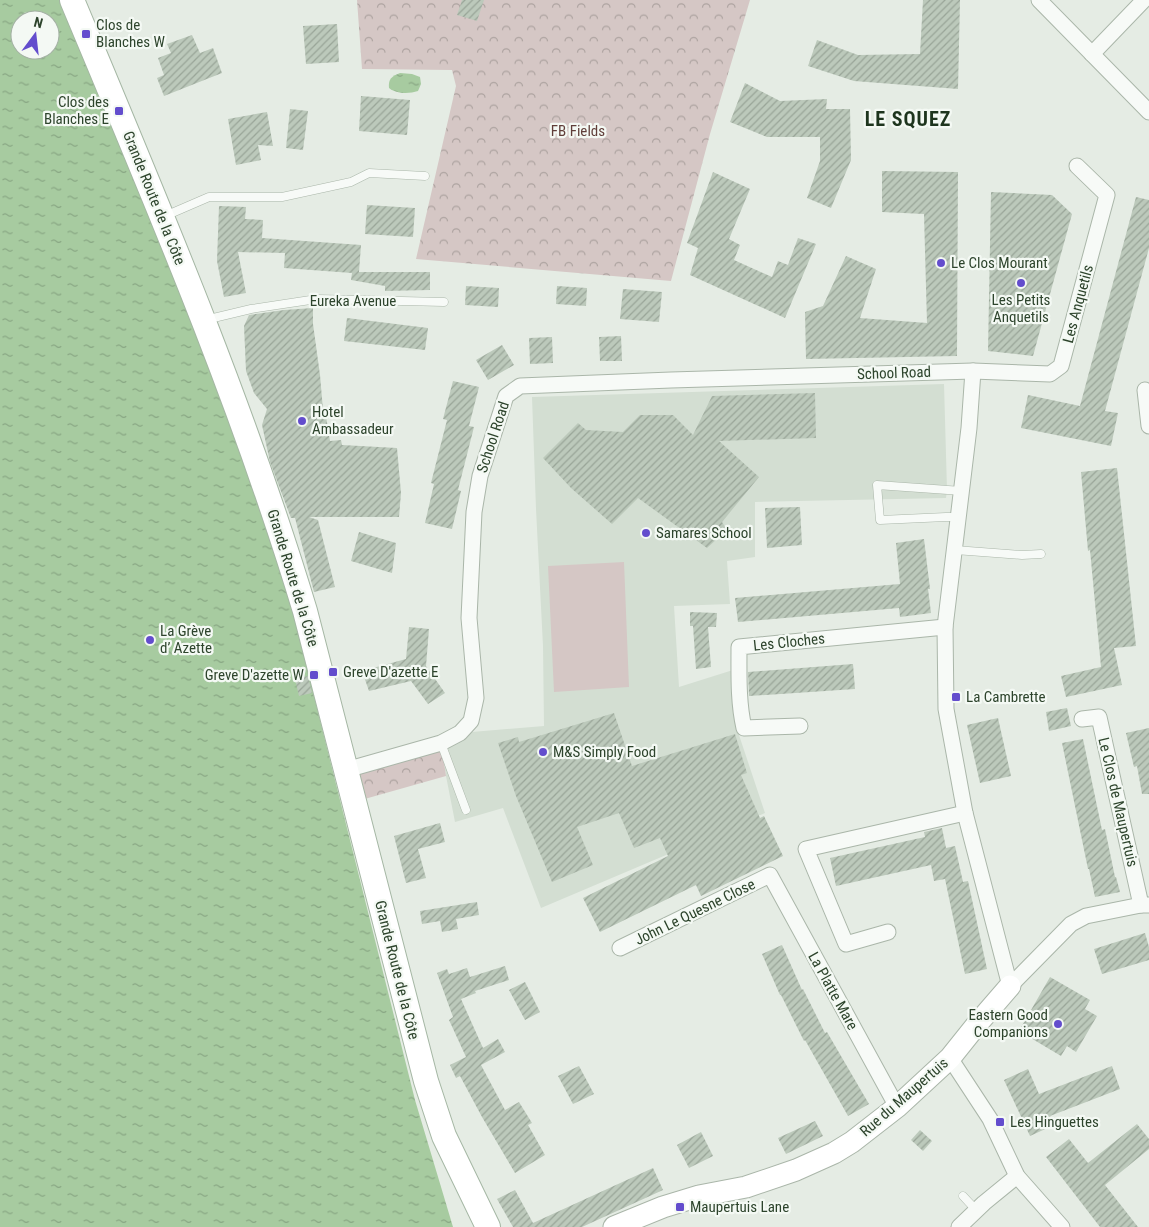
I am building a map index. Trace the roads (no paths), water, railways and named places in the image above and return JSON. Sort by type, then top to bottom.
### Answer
[{"type":"main road","name":"Grande Route de la Côte","points":[[72,0],[204,320],[293,570],[426,1081],[444,1136],[488,1227]]},
{"type":"street","points":[[1039,0],[1149,112]]},
{"type":"street","points":[[1092,54],[1144,0]]},
{"type":"street","name":"Les Anquetils","points":[[973,371],[1050,374],[1061,366],[1107,195],[1077,166]]},
{"type":"street","points":[[973,371],[962,491],[945,627],[946,709],[965,813],[1010,986]]},
{"type":"street","name":"School Road","points":[[346,770],[441,743],[460,733],[471,721],[476,698],[469,618],[474,512],[480,476],[506,396],[520,386],[973,371]]},
{"type":"street","points":[[1145,390],[1149,426]]},
{"type":"street","name":"Les Cloches","points":[[800,726],[744,728],[739,674],[739,647],[945,627]]},
{"type":"street","name":"Le Clos de Maupertuis","points":[[1082,719],[1098,717],[1145,905]]},
{"type":"street","points":[[888,932],[846,944],[806,849],[965,813]]},
{"type":"street","name":"John Le Quesne Close","points":[[620,948],[770,875]]},
{"type":"street","name":"La Platte Mare","points":[[770,875],[897,1107]]},
{"type":"street","name":"Rue du Maupertuis","points":[[614,1227],[663,1207],[699,1196],[746,1187],[796,1170],[834,1154],[897,1107],[950,1058],[1010,986],[1071,924],[1086,916],[1145,905]]},
{"type":"street","points":[[950,1058],[990,1119],[1017,1176],[1062,1227]]},
{"type":"street","points":[[959,1227],[976,1210],[1017,1176]]},
{"type":"lane","points":[[162,217],[209,197],[282,197],[351,182],[369,173],[425,176]]},
{"type":"lane","name":"Eureka Avenue","points":[[204,320],[251,309],[316,299],[444,302]]},
{"type":"lane","points":[[958,517],[880,520],[877,485],[962,491]]},
{"type":"lane","points":[[955,550],[1022,555],[1042,554]]},
{"type":"lane","points":[[441,743],[466,810]]},
{"type":"lane","points":[[963,1196],[976,1210]]},
{"type":"water","name":"La Grève d’ Azette","points":[[0,0],[62,0],[222,397],[291,604],[415,1100],[453,1227],[0,1227]]},
{"type":"water","points":[[400,73],[420,77],[421,84],[418,91],[403,93],[389,88],[391,78]]},
{"type":"place","name":"Clos de Blanches W","points":[[86,34]]},
{"type":"place","name":"Clos des Blanches E","points":[[119,111]]},
{"type":"place","name":"Le Clos Mourant","points":[[941,263]]},
{"type":"place","name":"Les Petits Anquetils","points":[[1021,283]]},
{"type":"place","name":"Hotel Ambassadeur","points":[[302,421]]},
{"type":"place","name":"Samares School","points":[[646,533]]},
{"type":"place","name":"La Grève d’ Azette","points":[[150,640]]},
{"type":"place","name":"Greve D'azette E","points":[[333,672]]},
{"type":"place","name":"Greve D'azette W","points":[[314,675]]},
{"type":"place","name":"La Cambrette","points":[[956,697]]},
{"type":"place","name":"M&S Simply Food","points":[[543,752]]},
{"type":"place","name":"Eastern Good Companions","points":[[1058,1024]]},
{"type":"place","name":"Les Hinguettes","points":[[1000,1122]]},
{"type":"place","name":"Maupertuis Lane","points":[[680,1207]]},
{"type":"district","name":"LE SQUEZ","points":[[908,119]]},
{"type":"park label","name":"FB Fields","points":[[578,131]]}]
